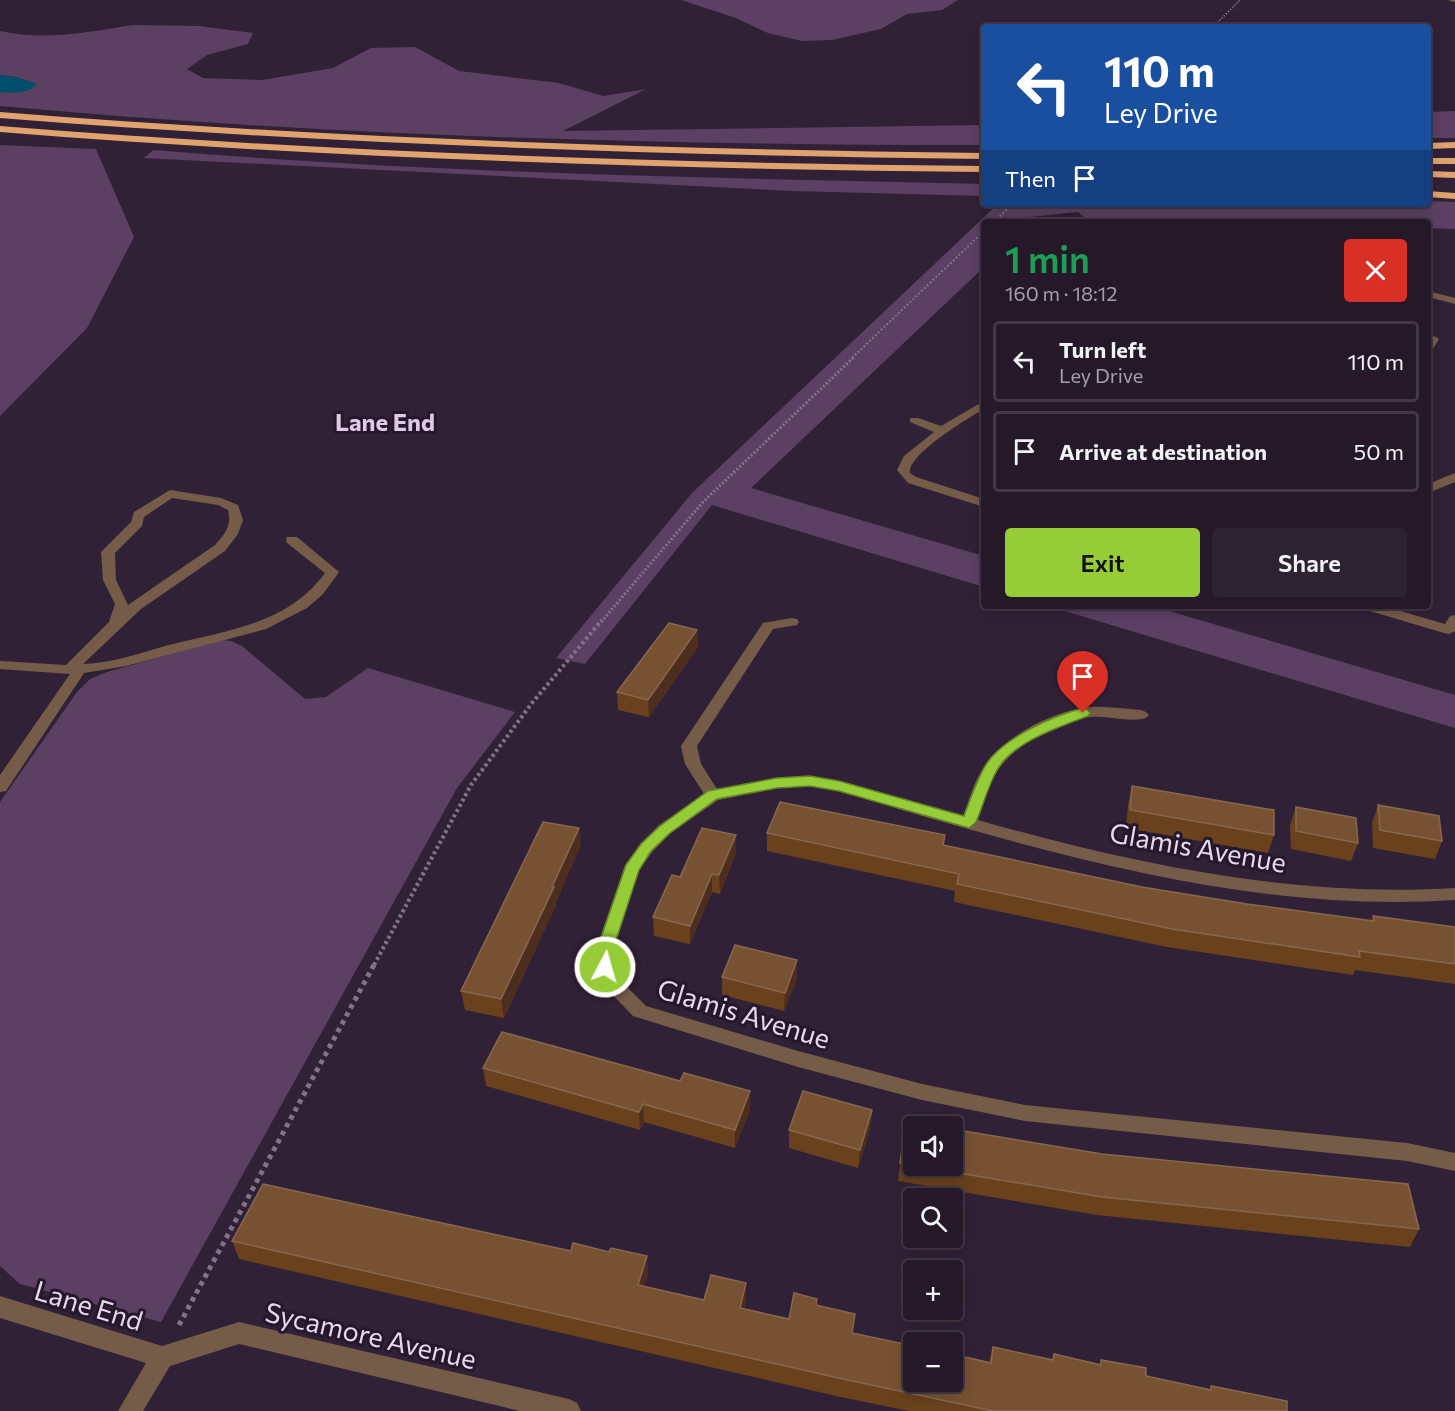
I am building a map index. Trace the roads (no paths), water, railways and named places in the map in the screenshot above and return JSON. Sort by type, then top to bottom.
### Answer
[{"type":"highway","points":[[0,115],[266,135],[464,144],[866,155],[981,154]]},
{"type":"highway","points":[[0,129],[233,146],[388,154],[981,176]]},
{"type":"highway","points":[[1431,146],[1455,145]]},
{"type":"highway","points":[[1431,160],[1455,161]]},
{"type":"highway","points":[[753,167],[981,169]]},
{"type":"highway","points":[[1431,174],[1455,175]]},
{"type":"highway","points":[[1431,194],[1455,196]]},
{"type":"street","points":[[1431,295],[1455,301]]},
{"type":"street","points":[[981,406],[943,431],[906,461],[903,472],[919,483],[981,502]]},
{"type":"street","points":[[914,420],[943,431]]},
{"type":"street","points":[[1431,488],[1455,477]]},
{"type":"street","points":[[0,788],[75,669],[116,623],[136,606],[220,548],[231,534],[237,520],[234,508],[221,502],[170,494],[138,515],[137,523],[108,552],[107,570],[111,587],[122,604],[116,623]]},
{"type":"street","points":[[0,665],[75,669],[117,664],[252,631],[296,609],[322,590],[332,572],[292,540]]},
{"type":"street","points":[[1380,609],[1453,627]]},
{"type":"street","points":[[713,795],[693,764],[689,746],[768,626],[792,622]]},
{"type":"street","points":[[969,822],[991,768],[1006,751],[1025,738],[1043,728],[1083,713],[1142,715]]},
{"type":"street","name":"Glamis Avenue","points":[[1455,894],[1390,898],[1349,896],[1205,878],[1074,852],[839,786],[810,781],[777,783],[713,795],[665,829],[646,848],[631,869],[604,952],[605,967],[612,982],[640,1011],[798,1059],[922,1092],[1025,1113],[1407,1152],[1455,1162]]},
{"type":"street","name":"Lane End","points":[[0,1307],[162,1357]]},
{"type":"street","name":"Sycamore Avenue","points":[[162,1357],[239,1333],[569,1411]]},
{"type":"street","points":[[130,1411],[162,1357]]},
{"type":"water","points":[[0,75],[16,77],[37,84],[30,90],[15,93],[0,92]]},
{"type":"district","name":"Lane End","points":[[385,421]]}]
